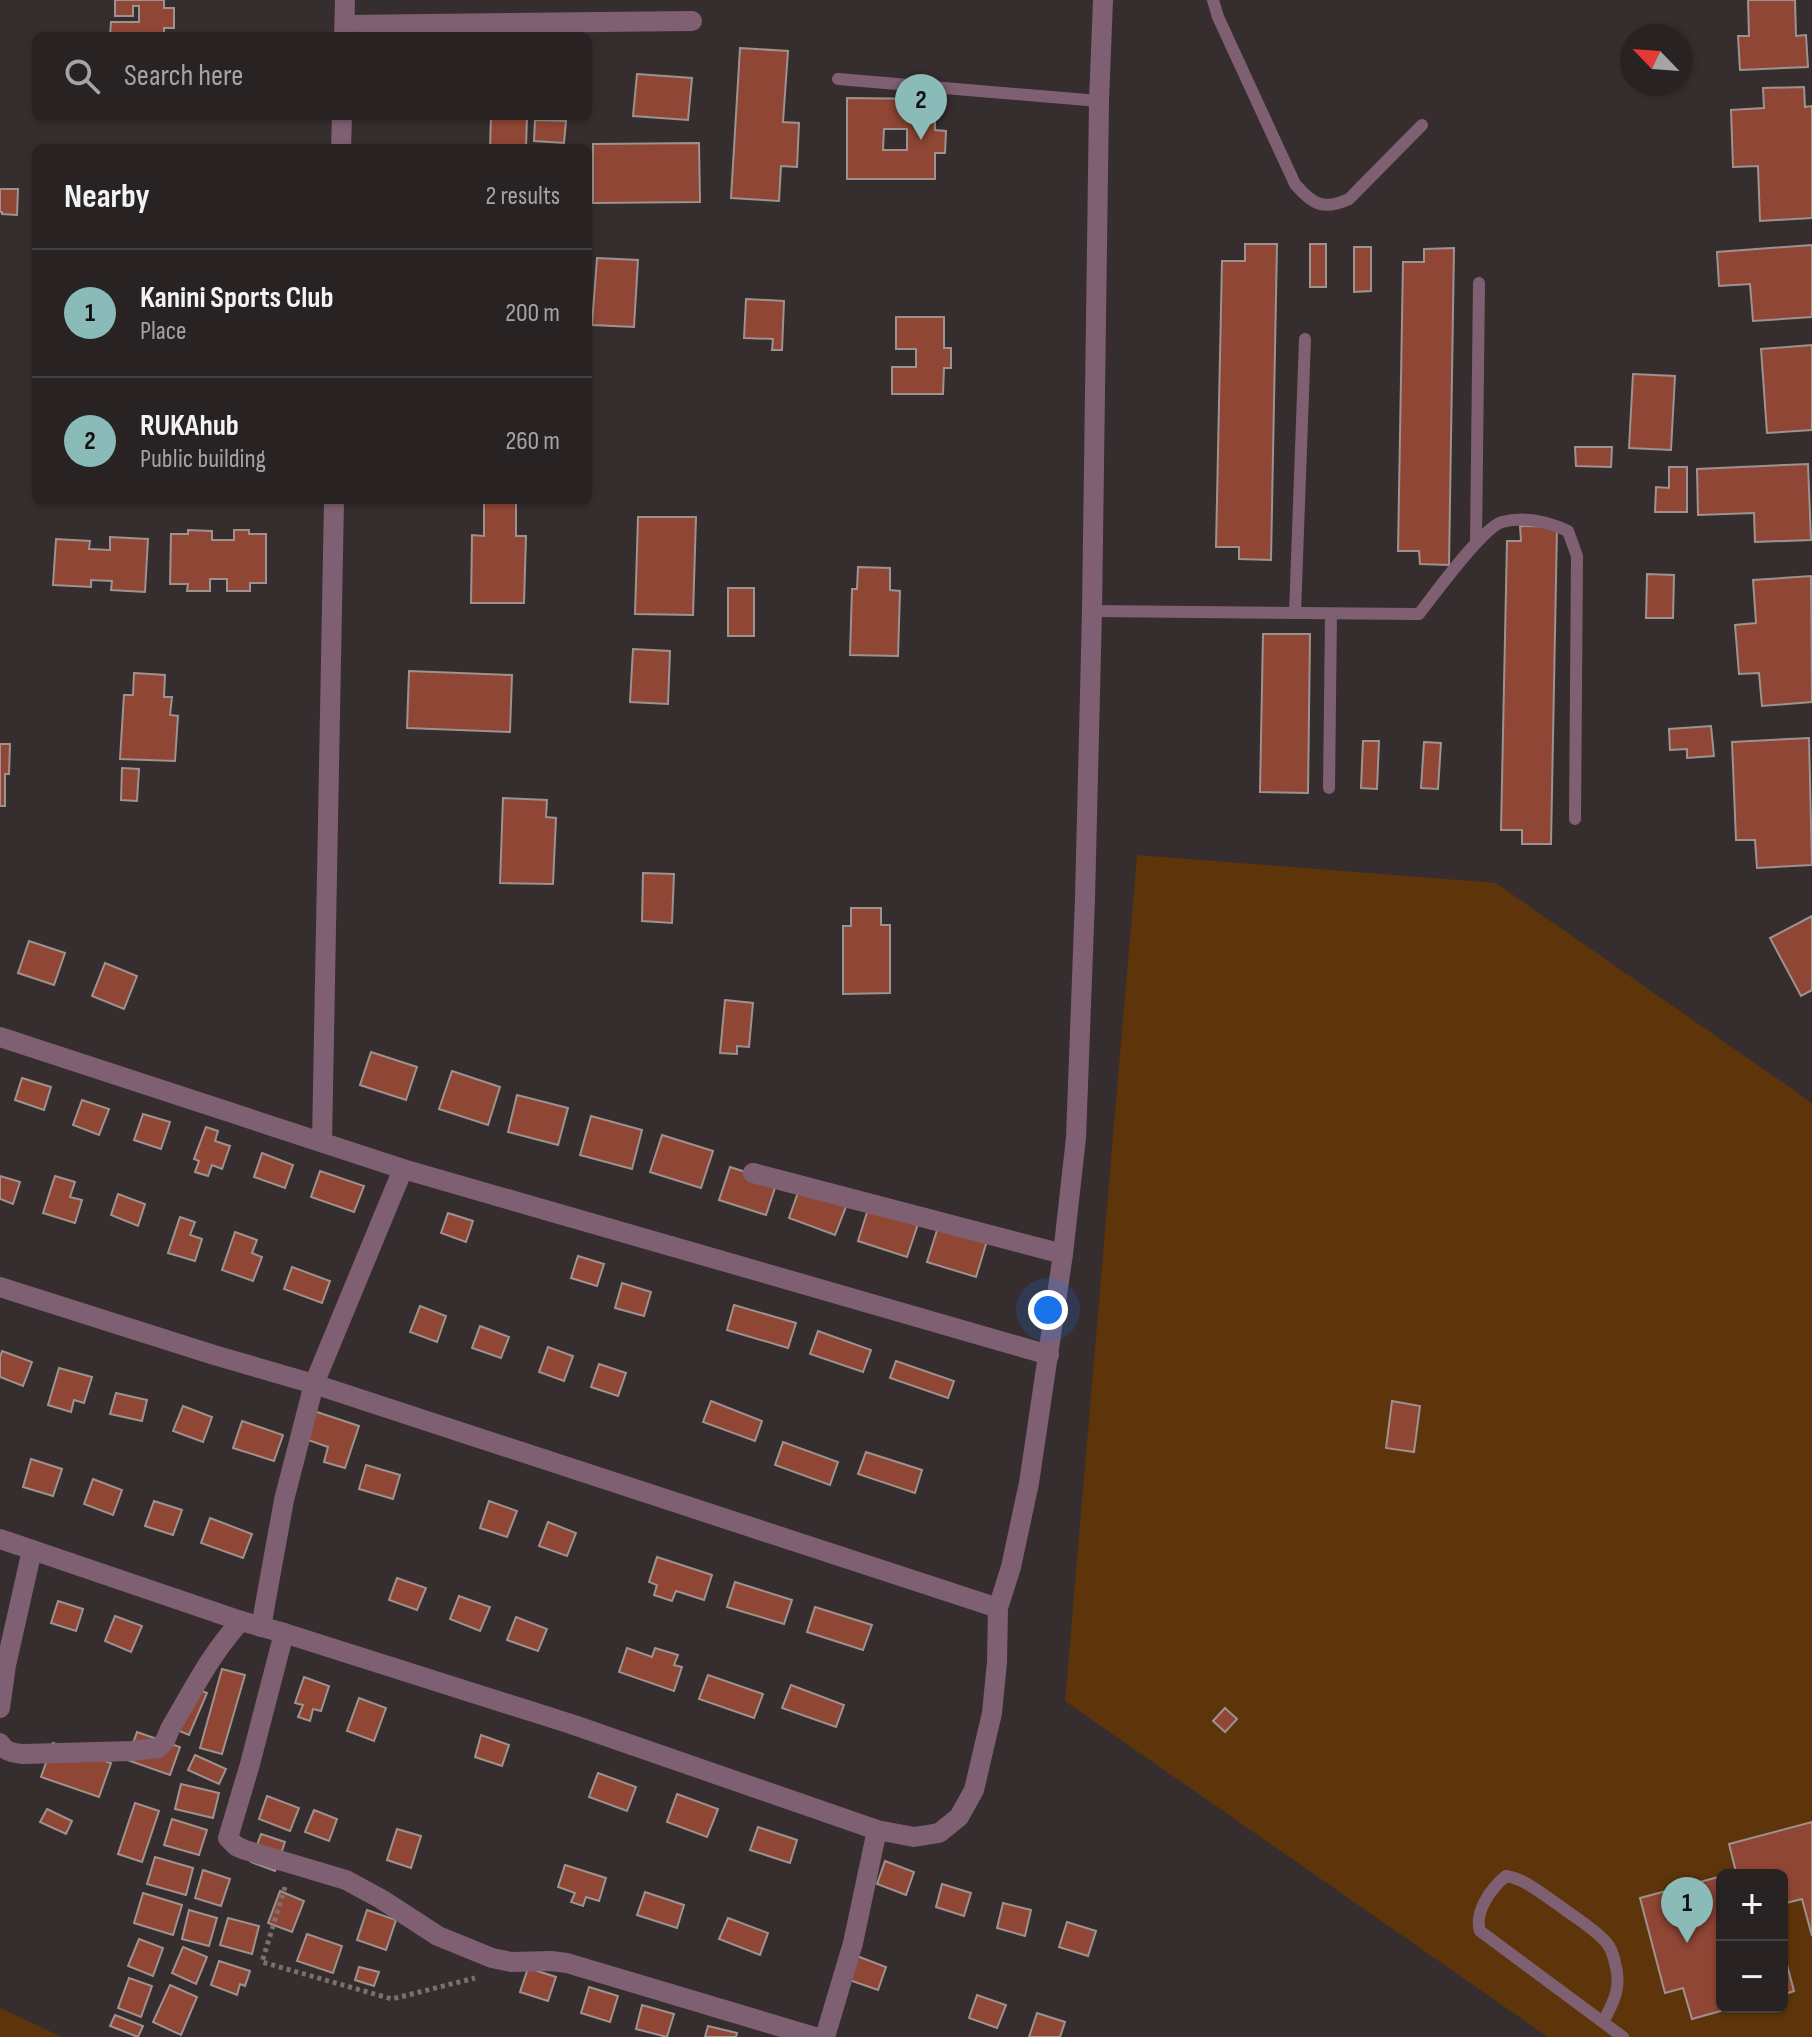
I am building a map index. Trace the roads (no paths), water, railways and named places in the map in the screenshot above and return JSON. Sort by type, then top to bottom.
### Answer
[{"type":"street","points":[[345,0],[344,31],[692,21]]},
{"type":"street","points":[[0,1539],[241,1621],[571,1724],[877,1830],[914,1837],[939,1833],[959,1817],[974,1790],[992,1713],[998,1608],[1011,1567],[1029,1483],[1063,1254],[1076,1138],[1092,611],[1103,0]]},
{"type":"street","points":[[341,144],[342,120]]},
{"type":"street","points":[[322,1142],[334,504]]},
{"type":"street","points":[[0,1037],[403,1169],[1049,1355]]},
{"type":"street","points":[[261,1627],[284,1500],[314,1384],[403,1169]]},
{"type":"street","points":[[753,1173],[1063,1254]]},
{"type":"street","points":[[0,1287],[314,1384],[998,1608]]},
{"type":"street","points":[[0,1708],[6,1665],[32,1550]]},
{"type":"street","points":[[0,1743],[12,1753],[23,1754],[158,1748],[165,1741],[213,1655],[241,1621]]},
{"type":"street","points":[[284,1633],[228,1838],[236,1846],[355,1884],[438,1936],[492,1958],[511,1962],[567,1963],[815,2037]]},
{"type":"street","points":[[825,2037],[853,1943],[877,1830]]},
{"type":"lane","points":[[1213,0],[1295,184],[1307,198],[1323,206],[1337,205],[1349,199],[1422,125]]},
{"type":"lane","points":[[838,79],[1099,101]]},
{"type":"lane","points":[[1476,542],[1479,283]]},
{"type":"lane","points":[[1295,613],[1305,339]]},
{"type":"lane","points":[[1092,611],[1419,614],[1476,542],[1499,522],[1528,520],[1551,523],[1568,531],[1577,556],[1575,819]]},
{"type":"lane","points":[[1329,788],[1331,614]]},
{"type":"lane","points":[[1603,2022],[1614,2002],[1618,1985],[1618,1972],[1611,1949],[1603,1938],[1541,1892],[1516,1877],[1506,1876],[1479,1913],[1477,1921],[1480,1931],[1623,2037]]},
{"type":"place","name":"RUKAhub","points":[[921,140]]},
{"type":"place","name":"Kanini Sports Club","points":[[1687,1943]]}]
